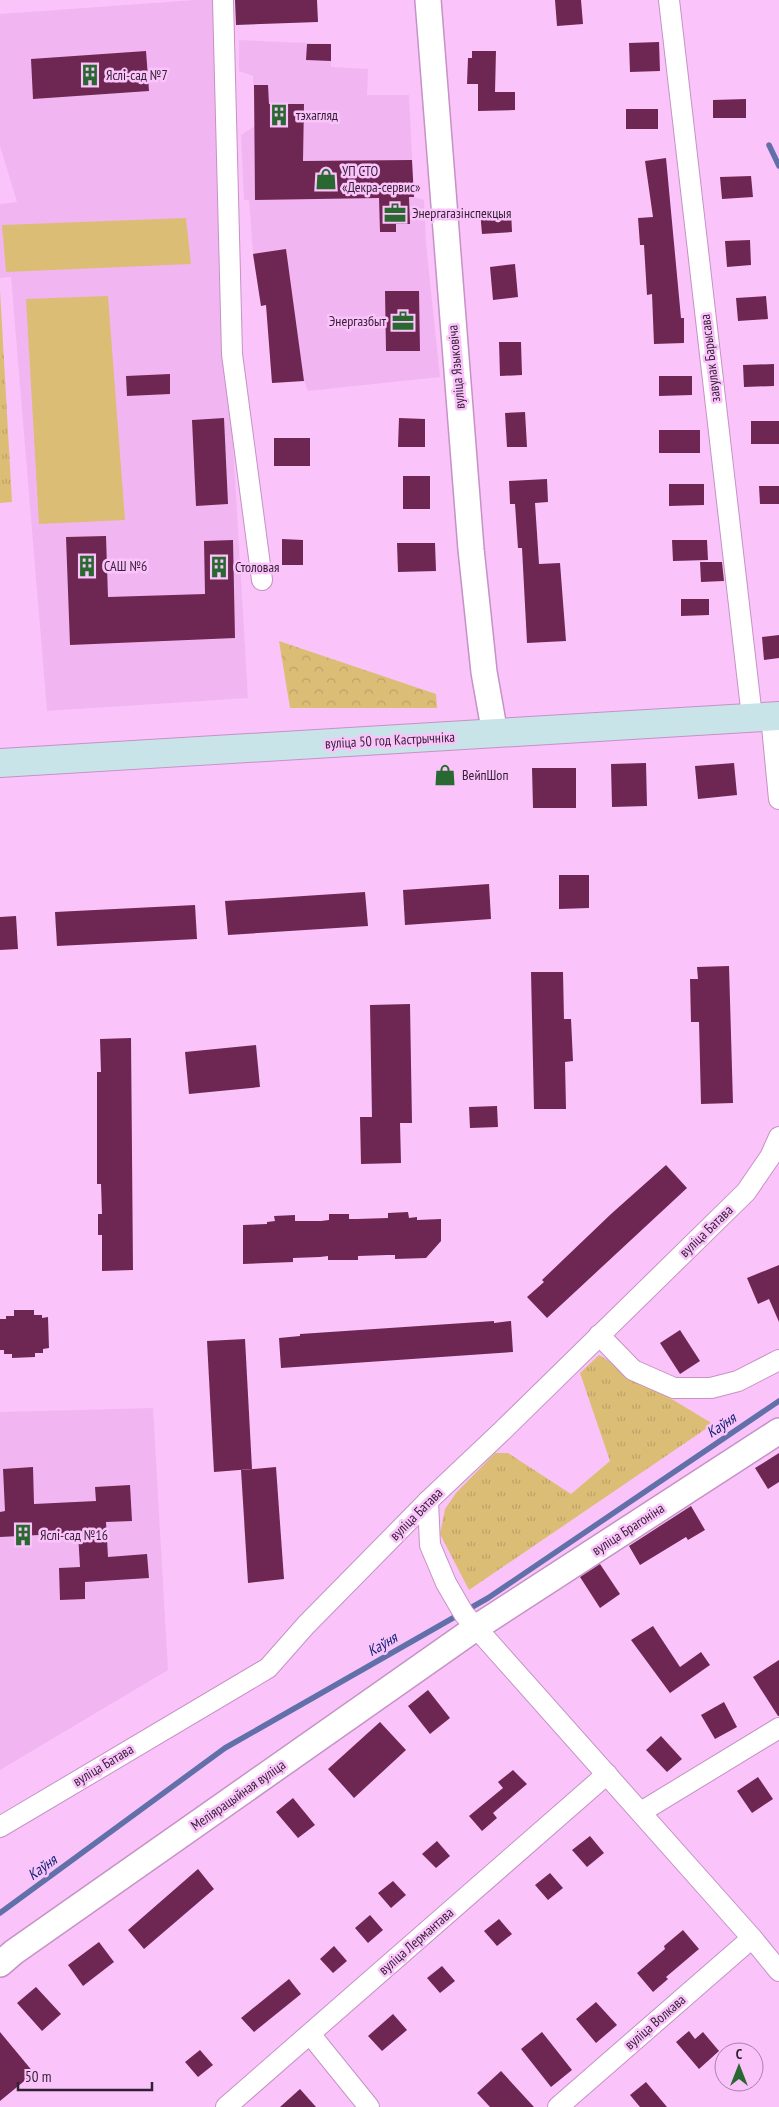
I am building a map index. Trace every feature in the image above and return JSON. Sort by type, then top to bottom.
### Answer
[{"type":"main road","name":"вуліца 50 год Кастрычніка","points":[[0,763],[767,716]]},
{"type":"street","points":[[223,0],[232,354],[262,580]]},
{"type":"street","name":"вуліца Языковіча","points":[[428,0],[471,549],[484,672],[494,734]]},
{"type":"street","name":"завулак Барысава","points":[[669,0],[767,716]]},
{"type":"street","points":[[767,716],[779,799]]},
{"type":"street","name":"вуліца Батава","points":[[0,1826],[268,1668],[306,1625],[428,1501],[502,1432],[746,1192],[770,1157],[779,1137]]},
{"type":"street","points":[[599,1335],[632,1370],[674,1388],[711,1388],[738,1381],[779,1360]]},
{"type":"street","name":"вуліца Брагоніна","points":[[471,1620],[779,1431]]},
{"type":"street","points":[[428,1501],[430,1545],[446,1583],[471,1620],[779,1971]]},
{"type":"street","name":"Меліярацыйная вуліца","points":[[0,1964],[471,1620]]},
{"type":"street","points":[[641,1812],[779,1728]]},
{"type":"street","name":"вуліца Лермантава","points":[[226,2107],[607,1774]]},
{"type":"street","name":"вуліца Волкава","points":[[558,2107],[752,1938]]},
{"type":"street","points":[[310,2034],[369,2107]]},
{"type":"shaded area","points":[[215,0],[218,192],[248,698],[47,711],[11,277],[0,278],[0,204],[17,202],[0,146],[0,14]]},
{"type":"shaded area","points":[[239,40],[331,44],[331,67],[368,69],[367,95],[409,95],[414,197],[424,200],[426,243],[440,377],[308,391],[304,381],[272,383],[266,305],[261,306],[253,254],[249,200],[244,200],[241,135],[255,126],[253,76],[239,71]]},
{"type":"shaded area","points":[[153,1408],[168,1670],[0,1770],[0,1412]]},
{"type":"green space","points":[[186,218],[191,264],[6,272],[2,225]]},
{"type":"green space","points":[[0,290],[12,502],[0,503]]},
{"type":"green space","points":[[108,296],[125,520],[39,524],[26,299]]},
{"type":"green space","points":[[279,641],[436,694],[437,708],[290,708]]},
{"type":"green space","points":[[599,1355],[713,1424],[469,1590],[440,1534],[445,1509],[456,1493],[495,1453],[508,1453],[571,1494],[610,1461],[580,1373]]},
{"type":"building","points":[[235,0],[317,0],[318,22],[236,25]]},
{"type":"building","points":[[555,0],[581,0],[583,24],[557,26]]},
{"type":"building","points":[[659,42],[660,71],[630,72],[629,43]]},
{"type":"building","points":[[307,44],[331,44],[331,61],[306,60]]},
{"type":"building","name":"Яслі-сад №7","points":[[146,51],[149,91],[33,99],[31,59]]},
{"type":"building","points":[[472,51],[496,51],[495,92],[515,92],[515,110],[478,111],[478,84],[467,84],[468,58],[472,58]]},
{"type":"building","name":"УП СТО «Декра-сервис»","points":[[254,85],[268,85],[269,104],[304,104],[303,161],[412,160],[414,197],[409,197],[410,224],[396,224],[396,232],[380,232],[379,198],[255,200]]},
{"type":"building","points":[[746,99],[746,118],[713,118],[713,100]]},
{"type":"building","points":[[626,109],[658,109],[658,129],[626,129]]},
{"type":"building","points":[[666,158],[681,318],[684,318],[684,343],[654,344],[652,294],[647,295],[644,245],[640,245],[638,218],[653,217],[645,161]]},
{"type":"building","points":[[751,176],[753,197],[722,199],[720,177]]},
{"type":"building","points":[[511,210],[512,232],[482,234],[480,211]]},
{"type":"building","points":[[750,240],[751,265],[727,267],[725,241]]},
{"type":"building","points":[[286,249],[304,381],[272,383],[266,305],[261,306],[253,254]]},
{"type":"building","points":[[515,264],[518,297],[493,300],[490,267]]},
{"type":"building","name":"Энергазбыт","points":[[385,291],[419,291],[420,351],[386,351]]},
{"type":"building","points":[[766,296],[768,319],[738,321],[736,298]]},
{"type":"building","points":[[499,342],[521,342],[522,375],[500,376]]},
{"type":"building","points":[[774,364],[774,386],[744,387],[743,365]]},
{"type":"building","points":[[170,374],[170,394],[127,396],[126,376]]},
{"type":"building","points":[[659,376],[692,376],[692,395],[659,396]]},
{"type":"building","points":[[525,412],[527,447],[507,447],[505,413]]},
{"type":"building","points":[[224,418],[228,504],[196,506],[192,420]]},
{"type":"building","points":[[399,418],[425,419],[425,447],[398,447]]},
{"type":"building","points":[[751,421],[779,421],[779,444],[751,444]]},
{"type":"building","points":[[659,430],[700,430],[700,453],[659,453]]},
{"type":"building","points":[[274,438],[310,438],[310,466],[274,466]]},
{"type":"building","points":[[403,476],[430,476],[430,509],[403,509]]},
{"type":"building","points":[[547,479],[548,502],[535,503],[539,564],[560,563],[566,641],[527,643],[522,548],[518,548],[515,504],[510,504],[509,481]]},
{"type":"building","points":[[669,484],[704,484],[704,505],[669,506]]},
{"type":"building","points":[[759,486],[779,486],[779,504],[760,504]]},
{"type":"building","name":"САШ №6","points":[[106,536],[108,597],[205,594],[204,541],[233,540],[235,638],[70,645],[66,537]]},
{"type":"building","points":[[282,539],[303,540],[303,565],[282,565]]},
{"type":"building","points":[[672,540],[707,540],[708,560],[673,561]]},
{"type":"building","points":[[397,543],[435,543],[436,571],[398,572]]},
{"type":"building","points":[[700,562],[722,562],[724,581],[701,582]]},
{"type":"building","points":[[681,599],[709,599],[709,615],[681,616]]},
{"type":"building","points":[[779,635],[779,658],[764,660],[762,637]]},
{"type":"building","points":[[646,763],[647,806],[612,807],[611,764]]},
{"type":"building","points":[[734,763],[737,795],[698,799],[695,766]]},
{"type":"building","points":[[532,768],[576,768],[576,808],[533,808]]},
{"type":"building","points":[[559,875],[589,875],[589,908],[559,909]]},
{"type":"building","points":[[489,884],[491,919],[405,925],[403,890]]},
{"type":"building","points":[[365,892],[368,926],[228,935],[225,901]]},
{"type":"building","points":[[195,905],[197,939],[57,946],[55,912]]},
{"type":"building","points":[[16,916],[18,949],[0,950],[0,917]]},
{"type":"building","points":[[729,966],[733,1103],[701,1104],[699,1022],[691,1022],[690,979],[698,979],[697,967]]},
{"type":"building","points":[[531,972],[563,972],[564,1019],[571,1019],[573,1061],[565,1062],[566,1109],[534,1109]]},
{"type":"building","points":[[410,1004],[412,1123],[400,1123],[401,1163],[361,1164],[360,1117],[372,1117],[370,1005]]},
{"type":"building","points":[[131,1038],[133,1270],[102,1271],[102,1235],[98,1235],[98,1214],[102,1214],[101,1184],[97,1184],[97,1072],[101,1072],[100,1039]]},
{"type":"building","points":[[256,1045],[260,1087],[189,1094],[185,1052]]},
{"type":"building","points":[[497,1106],[498,1127],[470,1128],[469,1107]]},
{"type":"building","points":[[666,1165],[687,1188],[547,1318],[527,1297],[544,1282],[542,1280],[611,1214]]},
{"type":"building","points":[[408,1212],[409,1218],[417,1217],[417,1220],[441,1219],[441,1241],[426,1258],[395,1259],[395,1255],[387,1255],[358,1256],[358,1260],[328,1260],[328,1256],[293,1258],[293,1262],[243,1264],[243,1225],[267,1224],[267,1222],[275,1221],[274,1216],[295,1215],[295,1221],[321,1221],[329,1220],[329,1214],[349,1214],[349,1219],[357,1219],[388,1218],[388,1213]]},
{"type":"building","points":[[779,1265],[779,1322],[769,1299],[758,1304],[747,1278]]},
{"type":"building","points":[[14,1310],[34,1310],[34,1315],[42,1315],[42,1318],[48,1317],[49,1348],[43,1349],[43,1353],[35,1353],[35,1357],[12,1358],[12,1354],[4,1354],[4,1350],[0,1350],[0,1319],[6,1319],[6,1316],[14,1316]]},
{"type":"building","points":[[494,1321],[494,1323],[511,1321],[513,1352],[281,1368],[279,1338],[300,1336],[300,1334]]},
{"type":"building","points":[[680,1330],[700,1361],[680,1374],[660,1343]]},
{"type":"building","points":[[245,1339],[252,1469],[214,1472],[207,1341]]},
{"type":"building","points":[[779,1453],[779,1482],[768,1489],[755,1468]]},
{"type":"building","name":"Яслі-сад №16","points":[[33,1467],[34,1504],[96,1501],[95,1487],[130,1485],[132,1521],[106,1522],[108,1557],[147,1554],[149,1578],[85,1582],[85,1599],[60,1600],[59,1568],[80,1567],[78,1533],[0,1537],[0,1512],[5,1511],[3,1469]]},
{"type":"building","points":[[276,1467],[284,1579],[248,1583],[241,1470]]},
{"type":"building","points":[[691,1506],[705,1530],[688,1540],[686,1537],[640,1565],[629,1546]]},
{"type":"building","points":[[600,1564],[620,1594],[600,1608],[580,1577]]},
{"type":"building","points":[[653,1626],[680,1667],[701,1652],[710,1665],[670,1693],[631,1640]]},
{"type":"building","points":[[779,1660],[779,1716],[778,1716],[753,1677]]},
{"type":"building","points":[[428,1690],[450,1718],[430,1734],[408,1706]]},
{"type":"building","points":[[724,1702],[737,1727],[715,1739],[701,1715]]},
{"type":"building","points":[[380,1722],[406,1750],[354,1798],[328,1769]]},
{"type":"building","points":[[661,1736],[682,1759],[667,1772],[646,1750]]},
{"type":"building","points":[[513,1770],[527,1784],[493,1813],[497,1818],[482,1831],[469,1816],[503,1788],[498,1782]]},
{"type":"building","points":[[758,1777],[773,1799],[752,1813],[737,1791]]},
{"type":"building","points":[[293,1798],[315,1825],[298,1838],[276,1812]]},
{"type":"building","points":[[590,1836],[604,1853],[587,1867],[572,1850]]},
{"type":"building","points":[[437,1841],[450,1856],[436,1868],[422,1854]]},
{"type":"building","points":[[198,1869],[214,1889],[144,1949],[128,1930]]},
{"type":"building","points":[[550,1873],[563,1888],[548,1900],[535,1885]]},
{"type":"building","points":[[393,1881],[406,1895],[391,1908],[378,1893]]},
{"type":"building","points":[[370,1915],[383,1930],[368,1943],[355,1928]]},
{"type":"building","points":[[499,1919],[512,1934],[497,1946],[484,1931]]},
{"type":"building","points":[[683,1930],[699,1949],[666,1977],[668,1979],[653,1992],[637,1973],[665,1949],[664,1946]]},
{"type":"building","points":[[99,1942],[114,1962],[83,1986],[68,1965]]},
{"type":"building","points":[[334,1946],[347,1961],[333,1973],[320,1959]]},
{"type":"building","points":[[442,1966],[455,1981],[440,1993],[427,1978]]},
{"type":"building","points":[[289,1979],[301,1994],[254,2032],[241,2018]]},
{"type":"building","points":[[36,1987],[61,2014],[42,2031],[17,2003]]},
{"type":"building","points":[[596,2002],[617,2025],[596,2043],[576,2019]]},
{"type":"building","points":[[393,2014],[407,2030],[382,2051],[368,2036]]},
{"type":"building","points":[[689,2031],[695,2039],[703,2032],[714,2045],[714,2056],[699,2069],[676,2042]]},
{"type":"building","points":[[0,2032],[34,2073],[0,2101]]},
{"type":"building","points":[[542,2032],[572,2070],[551,2087],[521,2049]]},
{"type":"building","points":[[200,2050],[213,2065],[198,2077],[185,2062]]},
{"type":"building","points":[[501,2071],[534,2107],[490,2107],[477,2093]]},
{"type":"building","points":[[646,2082],[667,2107],[640,2107],[630,2095]]},
{"type":"building","points":[[300,2089],[316,2107],[280,2107]]},
{"type":"waterway","points":[[769,145],[779,166]]},
{"type":"waterway","name":"Каўня","points":[[0,1913],[225,1748],[488,1598],[779,1401]]},
{"type":"place","name":"Яслі-сад №7","points":[[90,75]]},
{"type":"place","name":"тэхагляд","points":[[279,115]]},
{"type":"place","name":"УП СТО «Декра-сервис»","points":[[326,179]]},
{"type":"place","name":"Энергагазінспекцыя","points":[[395,213]]},
{"type":"place","name":"Энергазбыт","points":[[403,321]]},
{"type":"place","name":"САШ №6","points":[[87,566]]},
{"type":"place","name":"Столовая","points":[[219,567]]},
{"type":"place","name":"ВейпШоп","points":[[445,775]]},
{"type":"place","name":"Яслі-сад №16","points":[[23,1535]]}]
